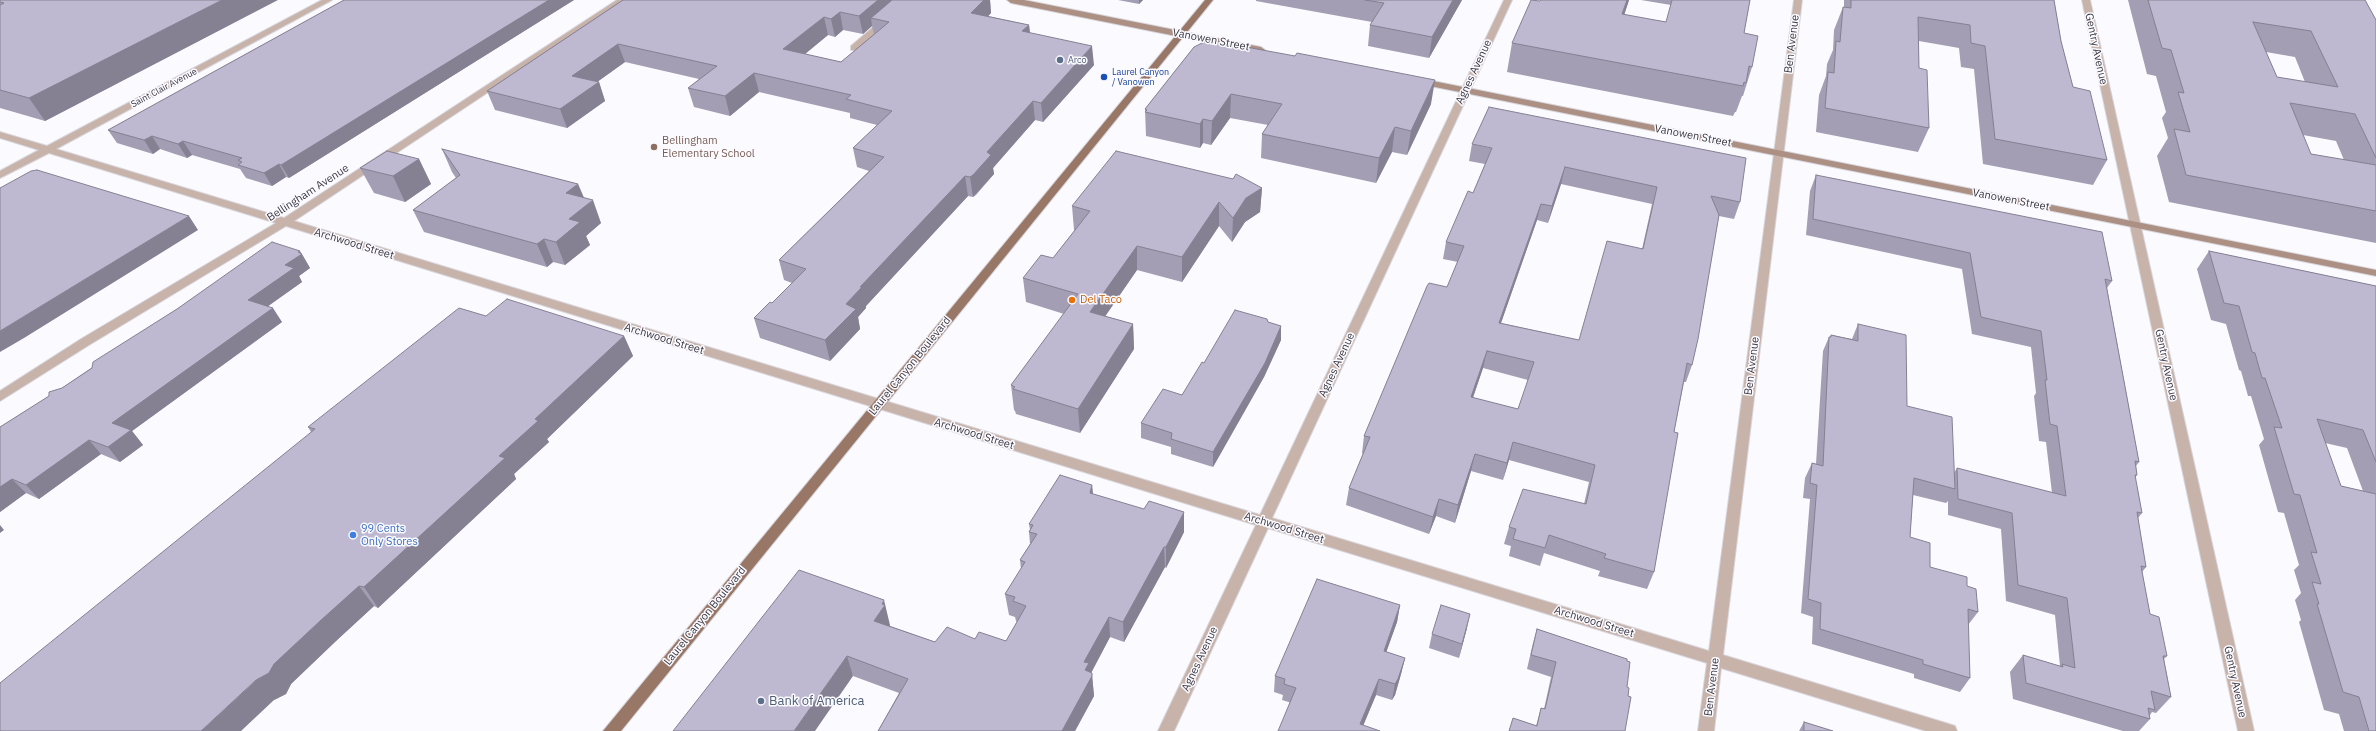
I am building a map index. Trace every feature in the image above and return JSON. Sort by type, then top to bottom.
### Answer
[{"type":"main road","name":"Vanowen Street","points":[[1011,0],[1268,51]]},
{"type":"main road","name":"Laurel Canyon Boulevard","points":[[611,731],[1209,0]]},
{"type":"main road","name":"Vanowen Street","points":[[1406,79],[2376,273]]},
{"type":"street","name":"Saint Clair Avenue","points":[[0,175],[328,0]]},
{"type":"street","name":"Bellingham Avenue","points":[[0,397],[85,342],[284,223],[623,0]]},
{"type":"street","points":[[854,48],[910,0]]},
{"type":"street","name":"Agnes Avenue","points":[[1166,731],[1508,0]]},
{"type":"street","name":"Ben Avenue","points":[[1706,731],[1798,0]]},
{"type":"street","name":"Gentry Avenue","points":[[2086,0],[2246,731]]},
{"type":"street","name":"Archwood Street","points":[[0,135],[1949,731]]},
{"type":"building","points":[[0,0],[222,0],[29,98],[0,90],[0,5],[4,3],[0,2]]},
{"type":"building","points":[[344,0],[549,0],[281,165],[279,164],[264,173],[238,165],[242,162],[238,160],[242,158],[183,141],[178,144],[152,136],[144,140],[108,130]]},
{"type":"building","points":[[623,0],[878,0],[859,16],[840,12],[831,19],[824,17],[783,49],[841,62],[889,22],[871,18],[892,0],[984,0],[971,13],[1029,25],[1022,31],[1092,46],[1041,103],[1033,101],[987,152],[991,155],[973,175],[970,177],[965,176],[860,287],[862,287],[846,304],[856,309],[825,340],[754,318],[770,302],[772,303],[806,269],[779,260],[884,157],[853,148],[892,111],[846,99],[851,95],[754,73],[725,96],[688,88],[717,66],[618,44],[572,76],[599,82],[560,109],[487,91]]},
{"type":"building","points":[[1365,0],[1453,0],[1432,37],[1370,25],[1384,3]]},
{"type":"building","points":[[1531,0],[1627,0],[1622,14],[1666,22],[1672,0],[1750,0],[1744,33],[1758,36],[1752,67],[1749,66],[1746,83],[1744,82],[1743,86],[1512,43]]},
{"type":"building","points":[[1851,0],[2054,0],[2061,41],[2073,87],[2090,91],[2107,160],[1995,139],[1985,46],[1971,43],[1970,25],[1918,17],[1919,68],[1927,70],[1929,128],[1825,108],[1828,72],[1834,73],[1836,41],[1840,42],[1843,7],[1851,8]]},
{"type":"building","points":[[2148,0],[2365,0],[2376,20],[2376,158],[2355,114],[2290,103],[2311,154],[2376,165],[2376,211],[2186,175],[2174,129],[2190,132],[2178,92],[2184,93],[2171,50],[2162,48]],"holes":[[[2253,22],[2311,31],[2338,87],[2277,77]]]},
{"type":"building","points":[[1208,40],[1295,56],[1297,53],[1435,80],[1411,131],[1395,127],[1379,158],[1262,134],[1282,104],[1231,94],[1212,121],[1203,119],[1200,124],[1145,112],[1147,110],[1145,109],[1194,47]]},
{"type":"building","points":[[1489,107],[1746,158],[1740,202],[1711,196],[1719,215],[1698,339],[1692,365],[1687,363],[1674,432],[1678,433],[1654,572],[1604,558],[1606,554],[1549,535],[1545,548],[1513,539],[1516,529],[1509,527],[1523,489],[1586,504],[1595,465],[1513,442],[1507,463],[1475,454],[1458,505],[1439,499],[1433,517],[1349,488],[1370,437],[1364,436],[1427,286],[1429,283],[1447,287],[1464,246],[1446,242],[1468,191],[1473,193],[1492,148],[1472,144]],"holes":[[[1565,167],[1657,187],[1643,249],[1607,241],[1579,340],[1499,323],[1541,204],[1552,206]],[[1487,351],[1534,362],[1518,409],[1471,397]]]},
{"type":"building","points":[[442,149],[578,184],[566,193],[593,200],[569,219],[580,222],[556,242],[544,239],[537,244],[413,210],[460,175]]},
{"type":"building","points":[[387,151],[419,159],[393,176],[360,168]]},
{"type":"building","points":[[1116,151],[1233,179],[1236,174],[1262,188],[1246,198],[1233,218],[1219,202],[1182,257],[1137,246],[1090,312],[1133,324],[1078,409],[1013,389],[1015,387],[1011,385],[1078,294],[1023,278],[1041,255],[1053,258],[1090,211],[1072,206]]},
{"type":"building","points":[[37,170],[189,216],[0,331],[0,188],[31,171]]},
{"type":"building","points":[[1816,175],[2102,232],[2112,281],[2105,279],[2139,462],[2135,461],[2137,475],[2135,475],[2142,513],[2137,512],[2146,567],[2141,566],[2150,614],[2159,617],[2167,656],[2163,656],[2171,697],[2151,691],[2155,710],[2148,708],[2150,719],[2026,683],[2023,655],[2063,667],[2062,664],[2075,668],[2067,598],[2018,585],[2012,513],[1958,499],[1957,468],[2066,496],[2057,426],[2050,424],[2045,380],[2047,380],[2041,331],[1981,317],[1970,253],[1813,219]]},
{"type":"building","points":[[272,242],[300,251],[298,252],[302,254],[285,265],[294,268],[248,300],[273,308],[112,423],[131,430],[108,447],[89,440],[26,485],[12,479],[0,487],[0,427],[49,396],[49,392],[62,388],[92,368],[93,362],[177,309]]},
{"type":"building","points":[[2209,251],[2376,286],[2376,462],[2363,430],[2317,419],[2341,486],[2376,494],[2376,731],[2369,731],[2359,697],[2343,692],[2312,582],[2321,584],[2311,552],[2317,553],[2300,495],[2294,494],[2274,427],[2282,428],[2265,378],[2262,378],[2255,353],[2252,352],[2239,306],[2224,303]]},
{"type":"building","points":[[507,299],[624,336],[535,419],[538,421],[499,456],[505,458],[364,587],[359,586],[320,621],[274,664],[269,673],[256,680],[201,731],[0,731],[0,683],[315,429],[308,427],[459,308],[486,316]]},
{"type":"building","points":[[1235,310],[1267,319],[1268,322],[1281,326],[1265,363],[1213,452],[1171,439],[1172,433],[1141,423],[1163,389],[1182,395],[1202,362],[1204,363]]},
{"type":"building","points":[[1858,324],[1906,335],[1907,406],[1952,417],[1955,489],[1914,478],[1910,537],[1930,543],[1930,567],[1967,577],[1967,586],[1976,589],[1978,612],[1968,609],[1970,678],[1923,664],[1923,660],[1820,629],[1821,603],[1808,599],[1817,485],[1810,483],[1812,463],[1823,466],[1829,337],[1831,337],[1831,335],[1858,341]]},
{"type":"building","points":[[1060,475],[1092,485],[1090,493],[1144,509],[1149,501],[1184,512],[1166,547],[1164,547],[1123,622],[1109,617],[1084,662],[1089,663],[1085,670],[1092,673],[1092,676],[1062,731],[878,731],[908,679],[847,656],[794,731],[673,731],[799,570],[884,600],[882,604],[885,605],[874,621],[935,642],[947,627],[975,639],[979,632],[1006,641],[1026,606],[1013,601],[1015,597],[1005,594],[1025,562],[1020,560],[1037,534],[1029,532],[1033,525],[1029,524]]},
{"type":"building","points":[[1317,579],[1400,605],[1384,651],[1405,658],[1398,679],[1395,684],[1379,679],[1360,724],[1380,731],[1278,731],[1296,688],[1284,684],[1285,679],[1275,676]]},
{"type":"building","points":[[1441,605],[1470,614],[1462,644],[1432,634]]},
{"type":"building","points":[[1537,629],[1627,659],[1627,661],[1630,662],[1627,687],[1629,688],[1628,696],[1631,697],[1625,731],[1509,731],[1513,718],[1537,726],[1541,708],[1545,709],[1556,662],[1531,655]]},
{"type":"building","points":[[1804,722],[1833,731],[1804,731]]},
{"type":"place","name":"Arco","points":[[1060,60]]},
{"type":"place","name":"Laurel Canyon / Vanowen","points":[[1104,77]]},
{"type":"place","name":"Bellingham Elementary School","points":[[654,147]]},
{"type":"place","name":"Del Taco","points":[[1072,300]]},
{"type":"place","name":"99 Cents Only Stores","points":[[353,535]]},
{"type":"place","name":"Bank of America","points":[[761,701]]}]
